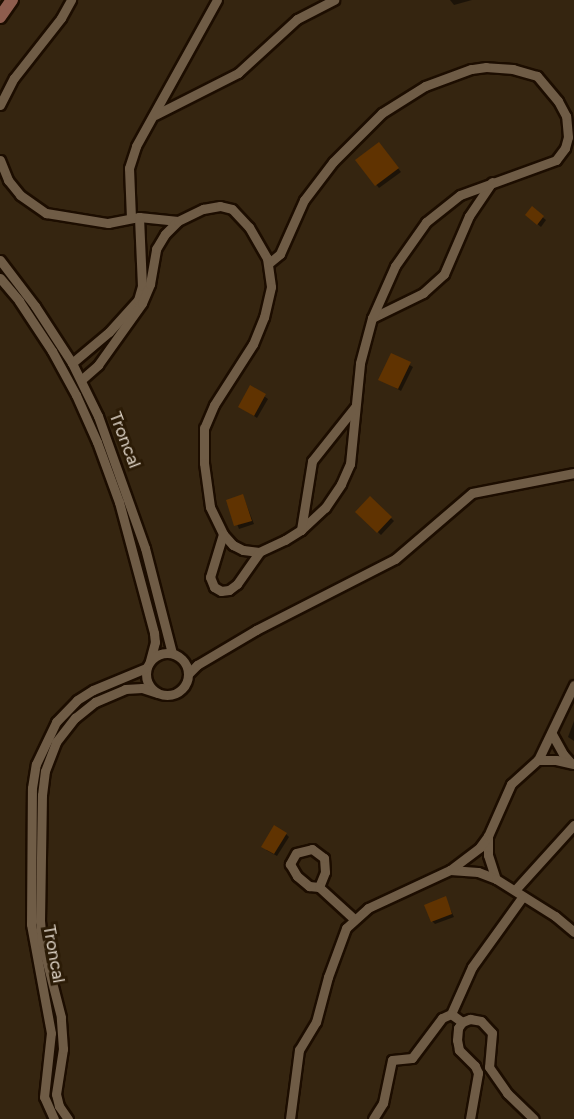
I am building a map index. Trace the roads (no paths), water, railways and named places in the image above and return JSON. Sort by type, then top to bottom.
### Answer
[{"type":"main road","points":[[0,17],[12,0]]},
{"type":"street","points":[[0,105],[14,78],[61,18],[71,0]]},
{"type":"street","points":[[72,363],[109,332],[138,300],[142,286],[129,168],[136,146],[218,0]]},
{"type":"street","points":[[153,117],[238,73],[297,19],[334,0]]},
{"type":"street","points":[[0,160],[8,180],[20,195],[46,213],[108,223],[135,218],[178,221],[212,207],[232,209],[249,227],[270,262],[271,287],[264,317],[253,344],[214,405],[204,428],[204,463],[210,507],[223,534],[233,545],[243,550],[259,552],[272,548],[301,530],[325,508],[341,484],[350,464],[354,442],[360,363],[372,318],[395,266],[426,222],[460,195],[492,182],[548,165],[556,160],[565,148],[568,137],[566,116],[548,86],[527,72],[500,67],[471,69],[425,86],[382,113],[333,162],[315,184],[290,228],[280,254],[270,262]]},
{"type":"street","points":[[372,318],[423,293],[444,274],[474,207],[492,182]]},
{"type":"street","points":[[81,380],[98,365],[142,303],[150,284],[156,249],[178,221]]},
{"type":"street","name":"Troncal","points":[[0,260],[35,306],[72,363],[98,416],[134,513],[172,653],[160,654],[148,665],[93,690],[77,700],[51,729],[36,764],[32,788],[31,924],[51,1033],[44,1097],[54,1119]]},
{"type":"street","name":"Troncal","points":[[0,278],[52,351],[76,395],[97,442],[119,502],[149,613],[155,642],[148,665],[147,682],[157,693]]},
{"type":"street","points":[[301,530],[312,461],[355,407]]},
{"type":"street","points":[[172,653],[183,660],[188,674],[256,630],[395,559],[472,493],[574,473]]},
{"type":"street","points":[[223,534],[210,577],[214,587],[221,591],[229,590],[237,584],[259,552]]},
{"type":"street","points":[[183,660],[211,657]]},
{"type":"street","name":"Troncal","points":[[68,1119],[59,1106],[56,1094],[63,1049],[61,1017],[42,943],[40,921],[42,795],[45,771],[56,742],[75,718],[95,702],[124,689],[142,688],[157,693],[171,694],[178,692],[187,681],[188,674]]},
{"type":"street","points":[[290,1119],[299,1050],[316,1022],[341,937],[354,919],[368,908],[450,870],[480,847],[488,836],[506,791],[538,760],[574,685]]},
{"type":"street","points":[[552,734],[563,754],[573,764]]},
{"type":"street","points":[[538,760],[573,764]]},
{"type":"street","points":[[515,890],[574,825]]},
{"type":"street","points":[[488,836],[488,855],[496,879]]},
{"type":"street","points":[[319,887],[325,872],[324,858],[312,849],[296,853],[290,864],[297,876],[309,886],[319,887],[354,919]]},
{"type":"street","points":[[450,870],[478,872],[496,879],[574,932]]},
{"type":"street","points":[[373,1119],[383,1102],[390,1062],[412,1058],[437,1022],[451,1014],[472,967],[523,896]]},
{"type":"street","points":[[451,1014],[462,1022],[481,1021],[492,1033],[489,1067],[507,1093],[534,1119]]},
{"type":"street","points":[[462,1022],[457,1034],[459,1050],[478,1073],[470,1119]]},
{"type":"street","points":[[478,1073],[489,1067]]}]
